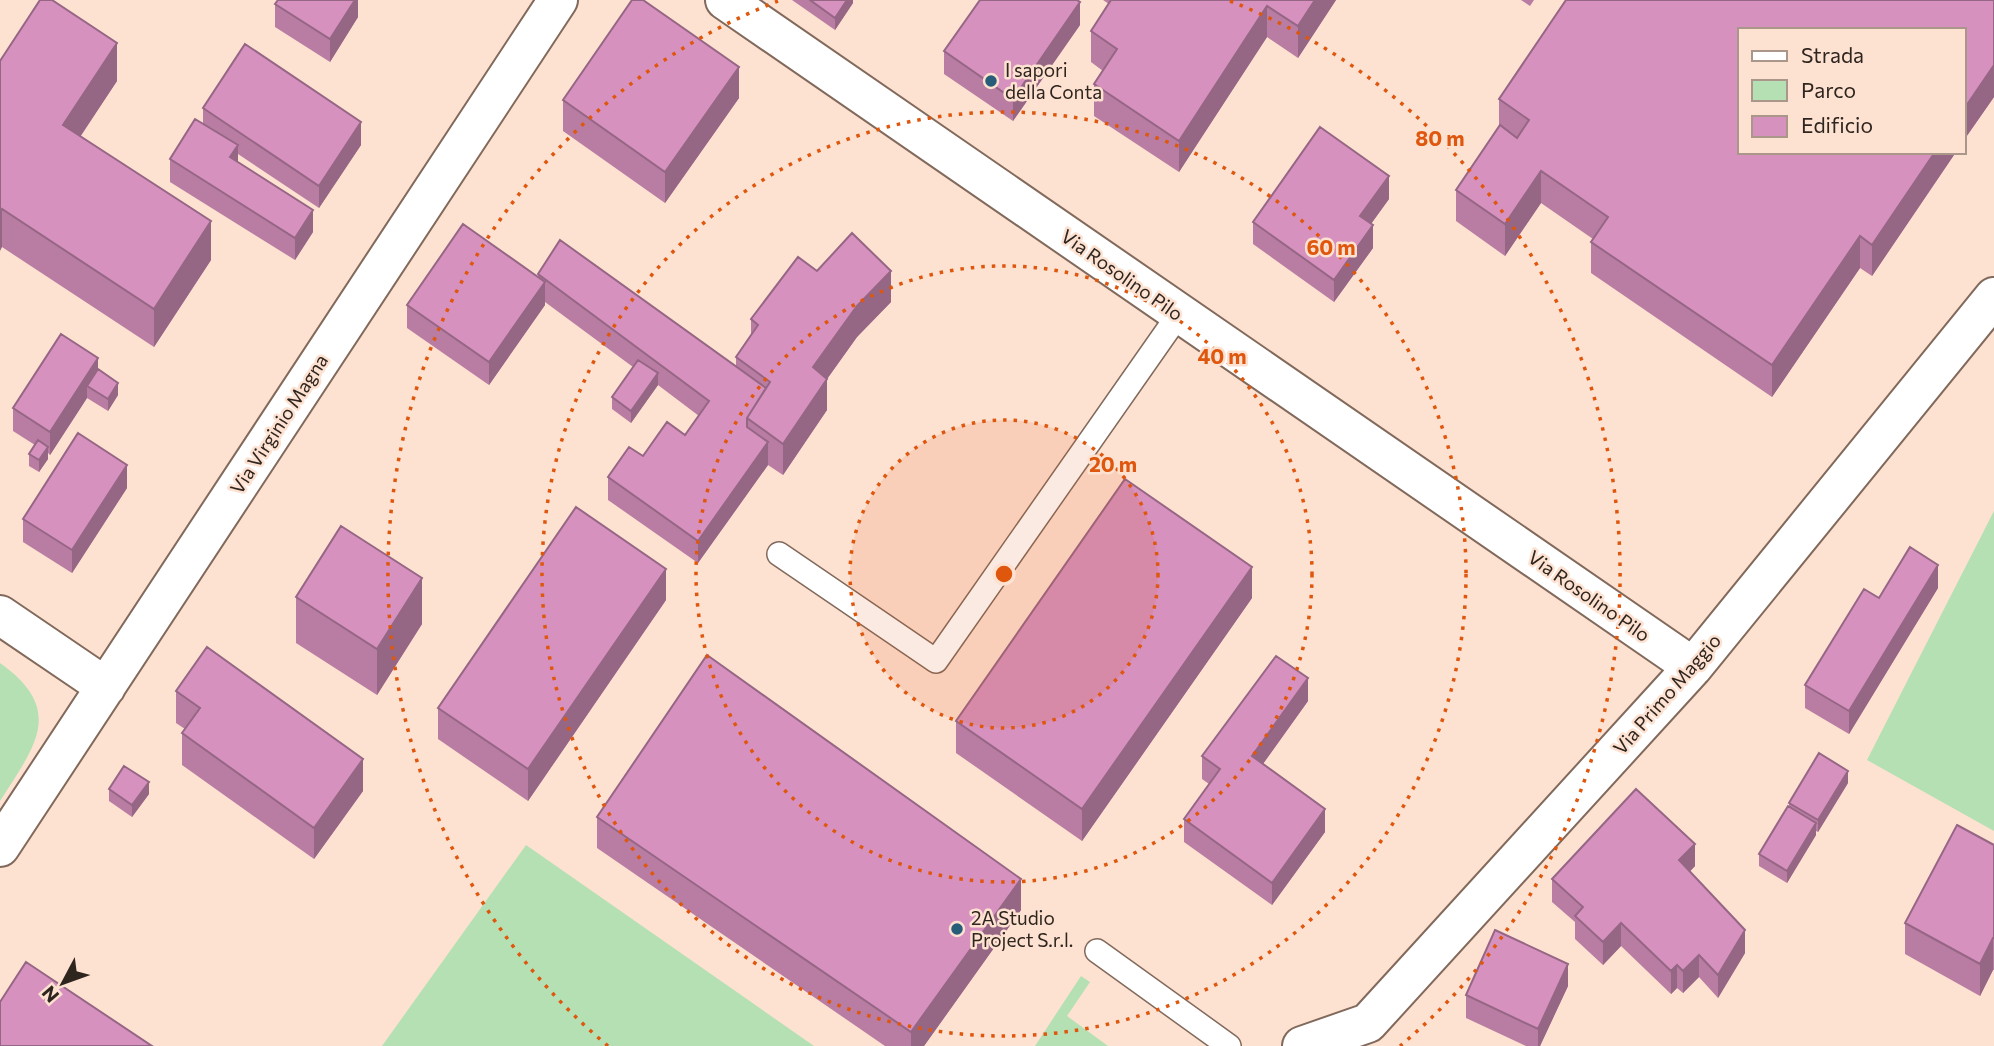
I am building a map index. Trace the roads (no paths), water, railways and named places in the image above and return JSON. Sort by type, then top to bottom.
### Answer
[{"type":"street","name":"Via Virginio Magna","points":[[0,847],[558,0]]},
{"type":"street","name":"Via Rosolino Pilo","points":[[747,6],[1179,314],[1693,667]]},
{"type":"street","name":"Via Primo Maggio","points":[[1302,1046],[1368,1023],[1693,667],[1994,297]]},
{"type":"street","points":[[0,615],[106,687]]},
{"type":"lane","points":[[779,554],[936,661],[1179,314]]},
{"type":"lane","points":[[1097,951],[1229,1046]]},
{"type":"place","name":"I sapori della Conta","points":[[991,81]]},
{"type":"place","name":"2A Studio Project S.r.l.","points":[[957,929]]}]
